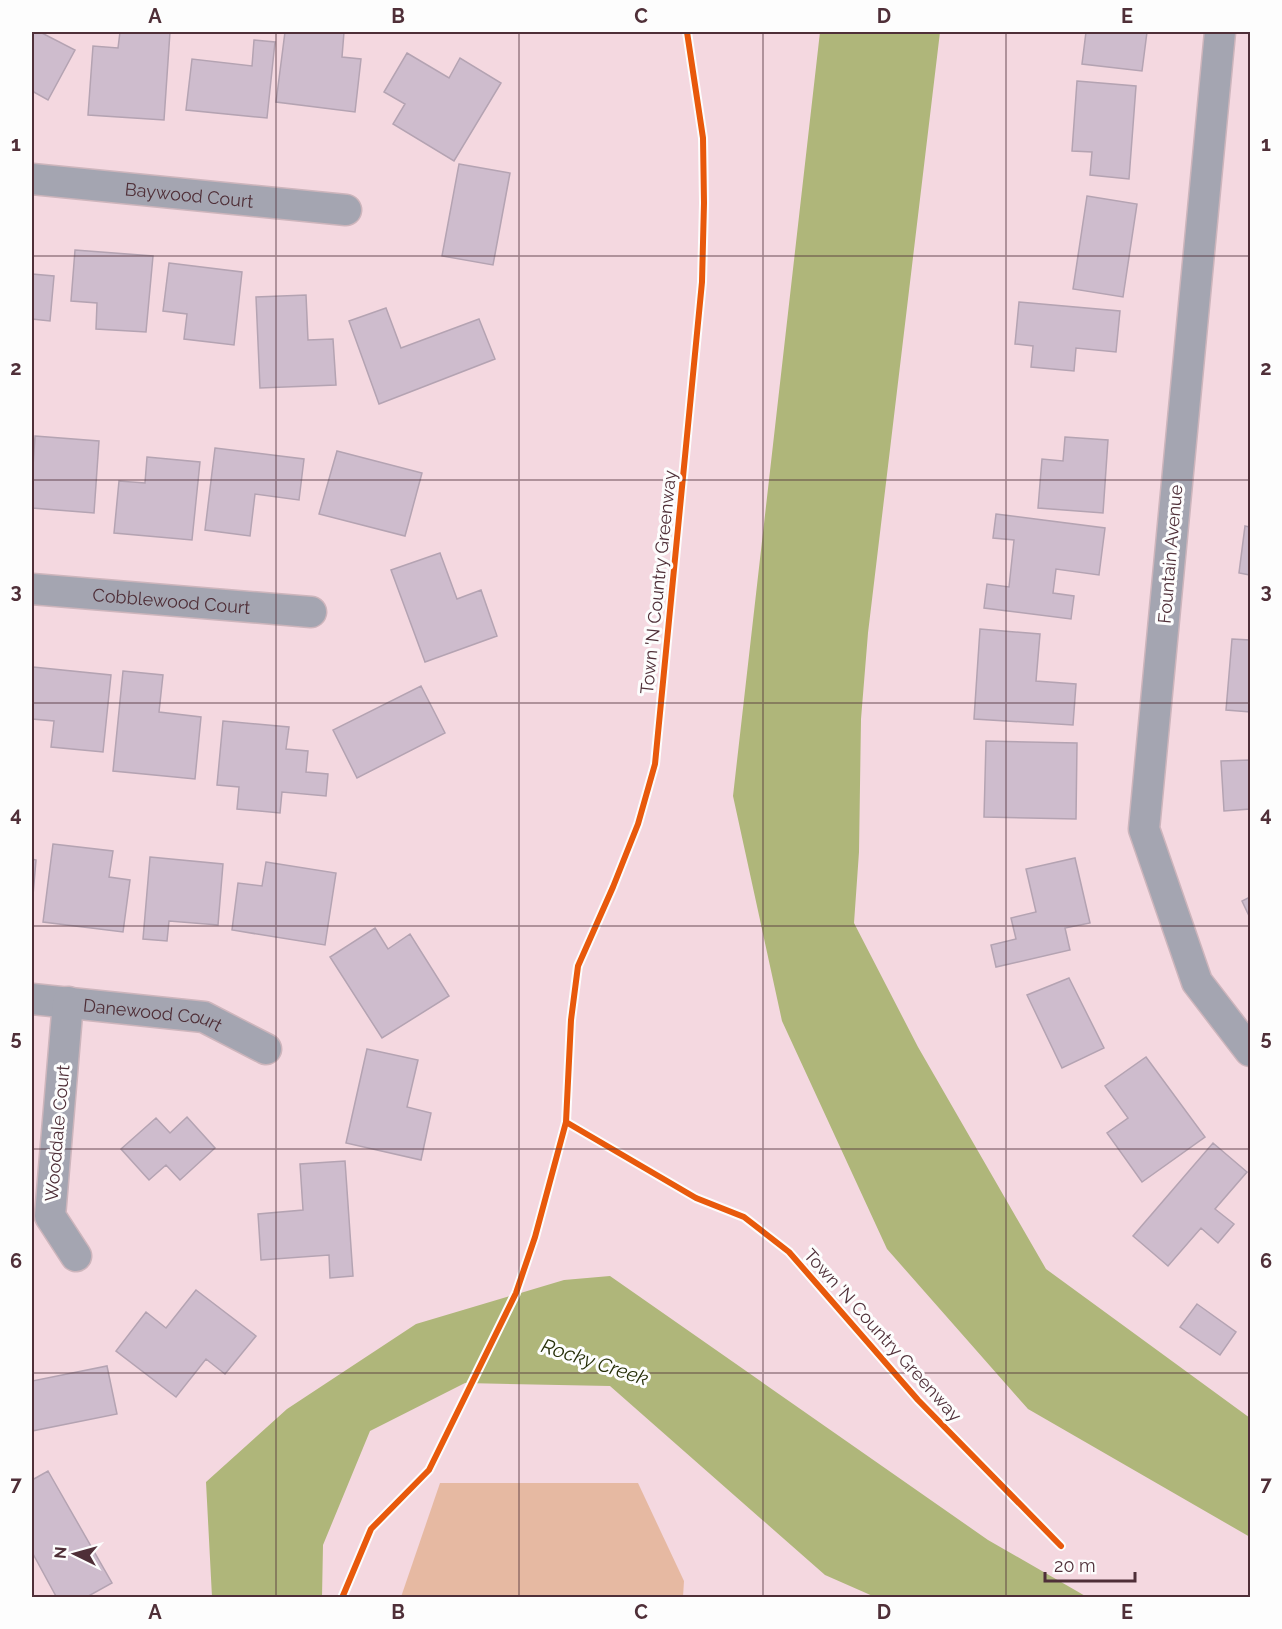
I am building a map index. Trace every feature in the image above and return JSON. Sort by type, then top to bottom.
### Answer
[{"type":"street","name":"Fountain Avenue","points":[[1220,32],[1144,830],[1197,982],[1251,1051]]},
{"type":"street","name":"Baywood Court","points":[[32,178],[346,210]]},
{"type":"street","name":"Cobblewood Court","points":[[32,589],[311,612]]},
{"type":"street","name":"Danewood Court","points":[[32,999],[204,1017],[267,1049]]},
{"type":"street","name":"Wooddale Court","points":[[68,1002],[50,1216],[76,1256]]},
{"type":"shaded area","points":[[440,1483],[638,1483],[684,1581],[683,1597],[401,1597]]},
{"type":"water","points":[[820,32],[940,32],[868,633],[861,719],[859,852],[854,923],[918,1047],[1046,1269],[1250,1418],[1250,1537],[1028,1409],[887,1249],[782,1021],[733,796]]},
{"type":"water","name":"Rocky Creek","points":[[610,1276],[988,1540],[1087,1597],[875,1597],[825,1575],[610,1386],[465,1383],[370,1431],[323,1545],[322,1597],[212,1597],[206,1482],[287,1409],[416,1324],[564,1280]]},
{"type":"building","points":[[32,32],[40,32],[75,50],[48,100],[32,91]]},
{"type":"building","points":[[120,32],[170,32],[164,120],[88,115],[93,46],[118,48]]},
{"type":"building","points":[[285,32],[344,32],[342,57],[361,59],[355,112],[276,102]]},
{"type":"building","points":[[1086,32],[1147,32],[1142,71],[1082,64]]},
{"type":"building","points":[[254,40],[275,42],[267,118],[186,110],[192,59],[252,66]]},
{"type":"building","points":[[407,53],[449,78],[460,58],[501,83],[454,161],[393,124],[405,104],[384,92]]},
{"type":"building","points":[[1077,81],[1136,86],[1129,179],[1090,175],[1092,152],[1072,151]]},
{"type":"building","points":[[459,164],[510,173],[493,265],[442,256]]},
{"type":"building","points":[[1087,196],[1137,204],[1123,297],[1073,289]]},
{"type":"building","points":[[75,250],[153,256],[146,332],[96,329],[97,303],[71,301]]},
{"type":"building","points":[[169,263],[242,272],[234,345],[184,339],[187,314],[163,311]]},
{"type":"building","points":[[32,274],[54,276],[50,321],[32,319]]},
{"type":"building","points":[[306,295],[308,340],[333,339],[336,385],[260,388],[256,297]]},
{"type":"building","points":[[1019,302],[1120,311],[1116,352],[1076,348],[1074,371],[1031,367],[1033,346],[1015,344]]},
{"type":"building","points":[[386,308],[401,348],[479,319],[495,359],[379,404],[349,321]]},
{"type":"building","points":[[35,436],[99,441],[94,513],[32,508]]},
{"type":"building","points":[[1065,437],[1108,440],[1103,513],[1038,508],[1042,459],[1063,461]]},
{"type":"building","points":[[215,448],[304,459],[299,500],[255,494],[250,536],[205,530]]},
{"type":"building","points":[[337,451],[422,473],[405,536],[319,514]]},
{"type":"building","points":[[147,457],[200,462],[192,540],[114,533],[119,481],[145,483]]},
{"type":"building","points":[[996,514],[1105,528],[1099,575],[1056,569],[1053,593],[1074,596],[1071,619],[984,608],[987,584],[1009,587],[1014,540],[993,538]]},
{"type":"building","points":[[1245,526],[1250,527],[1250,575],[1239,573]]},
{"type":"building","points":[[440,553],[457,599],[481,590],[497,636],[425,662],[391,570]]},
{"type":"building","points":[[980,629],[1040,634],[1036,681],[1076,684],[1073,725],[974,719]]},
{"type":"building","points":[[1232,639],[1250,640],[1250,712],[1226,710]]},
{"type":"building","points":[[33,667],[111,675],[103,752],[51,747],[54,721],[32,719]]},
{"type":"building","points":[[123,671],[163,675],[159,712],[201,717],[195,779],[113,771]]},
{"type":"building","points":[[421,686],[445,733],[357,778],[333,730]]},
{"type":"building","points":[[223,721],[289,727],[286,749],[308,751],[306,772],[328,774],[326,796],[282,792],[280,813],[237,809],[239,787],[217,785]]},
{"type":"building","points":[[986,741],[1077,743],[1076,819],[984,817]]},
{"type":"building","points":[[1250,760],[1250,809],[1224,811],[1221,761]]},
{"type":"building","points":[[53,844],[113,851],[109,877],[130,880],[123,932],[43,922]]},
{"type":"building","points":[[150,857],[223,864],[218,925],[169,921],[167,941],[143,939]]},
{"type":"building","points":[[1075,858],[1090,923],[1065,928],[1070,950],[996,967],[991,945],[1016,939],[1011,918],[1036,912],[1026,869]]},
{"type":"building","points":[[32,859],[36,860],[32,907]]},
{"type":"building","points":[[266,862],[336,873],[325,945],[232,930],[238,883],[262,886]]},
{"type":"building","points":[[1250,897],[1250,918],[1242,901]]},
{"type":"building","points":[[375,928],[388,949],[410,934],[449,996],[382,1038],[330,957]]},
{"type":"building","points":[[1069,978],[1104,1048],[1062,1068],[1027,995]]},
{"type":"building","points":[[367,1049],[418,1060],[407,1107],[431,1113],[421,1160],[346,1143]]},
{"type":"building","points":[[1146,1057],[1205,1137],[1142,1182],[1107,1133],[1128,1118],[1105,1086]]},
{"type":"building","points":[[187,1117],[215,1148],[180,1180],[166,1165],[149,1180],[121,1149],[156,1118],[170,1133]]},
{"type":"building","points":[[1213,1143],[1247,1172],[1215,1209],[1234,1224],[1218,1243],[1201,1228],[1168,1266],[1133,1236]]},
{"type":"building","points":[[345,1161],[353,1276],[330,1278],[329,1255],[261,1260],[258,1214],[303,1210],[300,1164]]},
{"type":"building","points":[[196,1290],[256,1336],[225,1374],[206,1359],[176,1397],[116,1351],[146,1312],[166,1328]]},
{"type":"building","points":[[1197,1304],[1236,1332],[1220,1355],[1180,1327]]},
{"type":"building","points":[[107,1366],[117,1414],[32,1431],[32,1381]]},
{"type":"building","points":[[48,1471],[112,1583],[85,1598],[57,1598],[32,1552],[32,1480]]},
{"type":"cycle path","name":"Town 'N Country Greenway","points":[[342,1598],[371,1529],[429,1470],[516,1293],[535,1237],[566,1122],[571,1020],[578,966],[638,824],[655,764],[702,282],[703,138],[687,32]]},
{"type":"cycle path","name":"Town 'N Country Greenway","points":[[566,1122],[696,1198],[744,1217],[789,1252],[918,1400],[1061,1546]]}]
